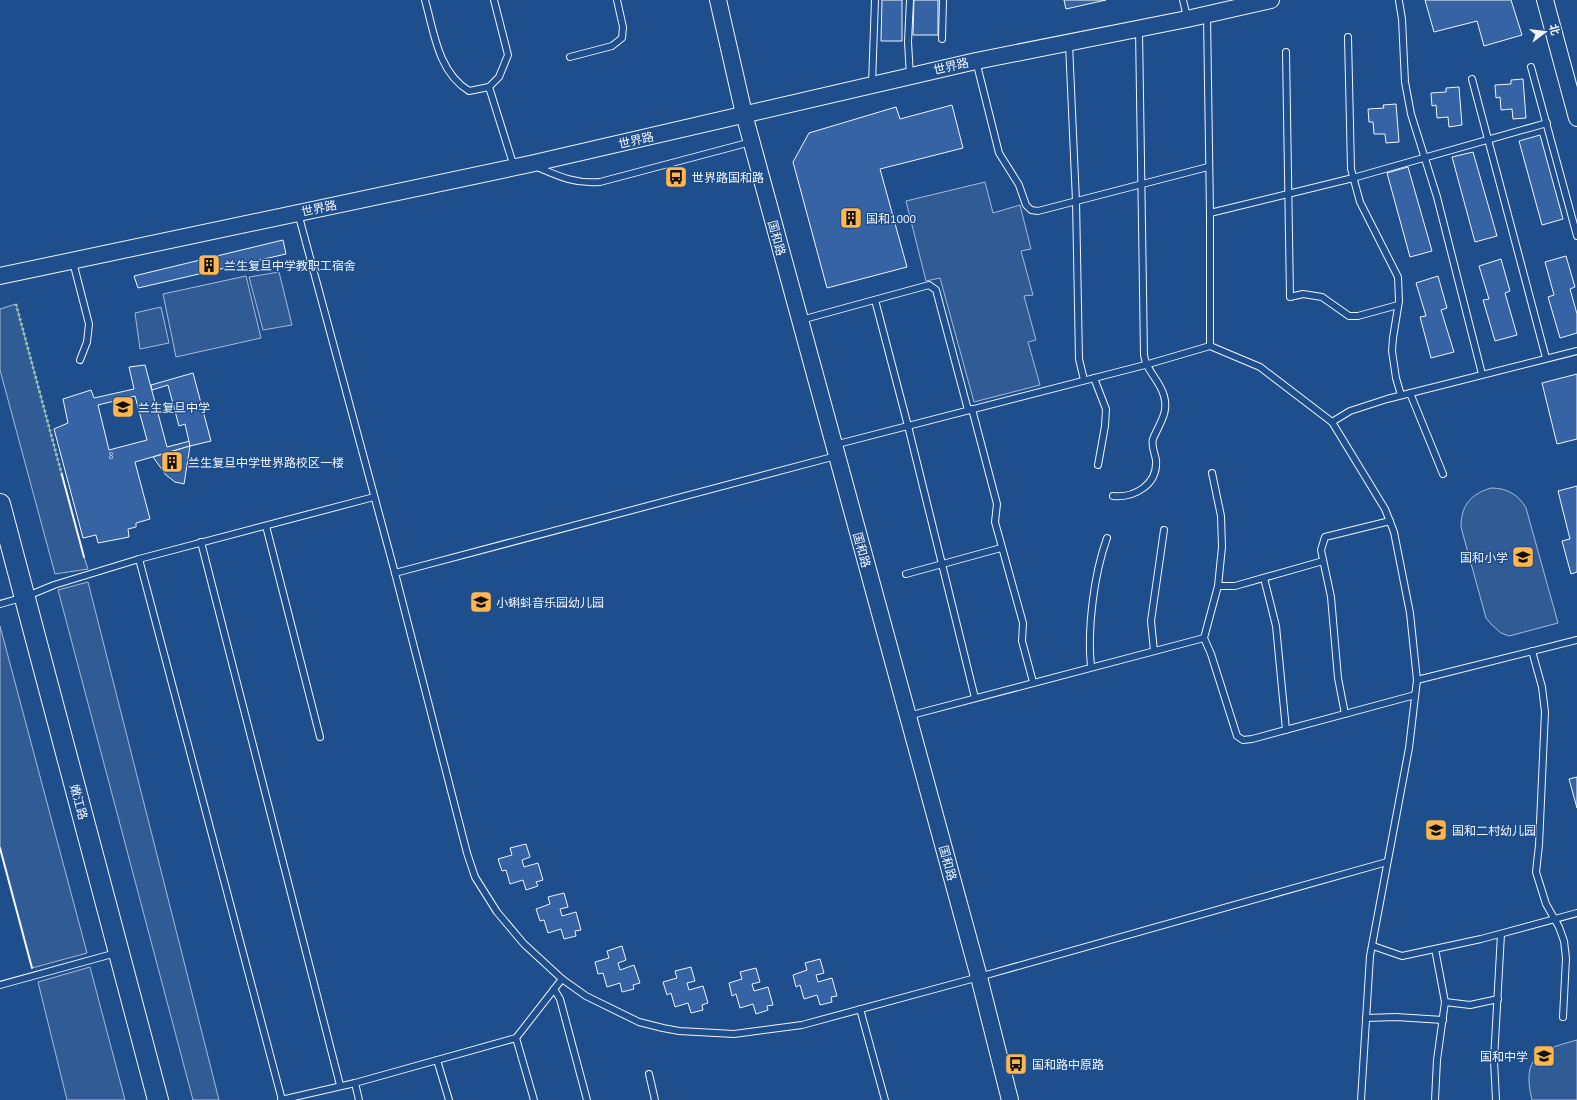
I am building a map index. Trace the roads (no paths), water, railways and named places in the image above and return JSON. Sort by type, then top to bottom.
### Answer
[{"type":"main road","name":"嫩江路","points":[[0,504],[158,1100]]},
{"type":"street","name":"国和路","points":[[718,0],[744,114],[979,977],[1010,1100]]},
{"type":"street","name":"世界路","points":[[0,276],[530,164],[872,84],[976,61],[1187,19],[1271,0]]},
{"type":"street","points":[[1545,0],[1577,118]]},
{"type":"lane","points":[[425,0],[444,65],[457,83],[469,90],[489,87],[499,78],[508,55],[494,0]]},
{"type":"lane","points":[[570,57],[612,46],[622,38],[623,27],[617,0]]},
{"type":"lane","points":[[872,84],[875,0]]},
{"type":"lane","points":[[910,0],[908,42],[910,76]]},
{"type":"lane","points":[[942,39],[943,0]]},
{"type":"lane","points":[[1183,0],[1187,19]]},
{"type":"lane","points":[[1398,1],[1402,19],[1407,96],[1437,197],[1482,374]]},
{"type":"lane","points":[[1207,14],[1208,167],[1210,213],[1210,346]]},
{"type":"lane","points":[[1113,496],[1120,497],[1136,494],[1144,488],[1152,478],[1155,471],[1156,461],[1152,440],[1166,411],[1165,397],[1161,385],[1146,365],[1143,331],[1142,184],[1138,66],[1139,28]]},
{"type":"lane","points":[[1348,37],[1350,151],[1353,178],[1360,202],[1394,267],[1400,286],[1392,351],[1396,378],[1401,395]]},
{"type":"lane","points":[[1069,42],[1076,201],[1079,359],[1084,380]]},
{"type":"lane","points":[[1286,52],[1290,297],[1303,294],[1322,297],[1349,316],[1358,316],[1398,305]]},
{"type":"lane","points":[[976,61],[999,153],[1019,185],[1026,205],[1031,210],[1038,211],[1208,167]]},
{"type":"lane","points":[[1531,67],[1577,236]]},
{"type":"lane","points":[[1472,79],[1546,358]]},
{"type":"lane","points":[[489,87],[514,167]]},
{"type":"lane","points":[[1210,213],[1353,178],[1546,123]]},
{"type":"lane","points":[[530,164],[569,180],[584,184],[600,182],[752,142]]},
{"type":"lane","points":[[298,212],[395,573],[467,852],[475,877],[497,912],[520,939],[562,979],[586,996],[640,1022],[679,1031],[734,1034],[802,1024],[979,977],[1386,862]]},
{"type":"lane","points":[[72,261],[90,324],[87,342],[80,360]]},
{"type":"lane","points":[[800,320],[929,284],[936,290],[997,504],[995,522],[1001,548],[1024,623],[1022,641],[1033,682]]},
{"type":"lane","points":[[875,300],[908,426],[975,698]]},
{"type":"lane","points":[[395,573],[835,451],[908,426],[1146,365],[1210,346],[1260,367],[1332,422],[1385,509],[1390,521],[1394,532],[1410,613],[1417,680],[1409,748],[1386,862],[1373,946],[1370,956],[1361,1100]]},
{"type":"lane","points":[[1332,422],[1356,408],[1482,374],[1577,351]]},
{"type":"lane","points":[[1094,378],[1106,409],[1105,426],[1098,465]]},
{"type":"lane","points":[[1410,393],[1443,474]]},
{"type":"lane","points":[[1212,474],[1221,516],[1222,547],[1218,586],[1204,638],[1211,654],[1237,736],[1243,740],[1252,739],[1415,695]]},
{"type":"lane","points":[[0,604],[25,597],[54,585],[139,559],[374,497]]},
{"type":"lane","points":[[1345,714],[1338,678],[1331,597],[1321,550],[1325,537],[1390,521]]},
{"type":"lane","points":[[266,526],[320,737]]},
{"type":"lane","points":[[1154,651],[1151,621],[1164,530]]},
{"type":"lane","points":[[1091,667],[1089,639],[1090,623],[1102,551],[1107,538]]},
{"type":"lane","points":[[201,542],[340,1085]]},
{"type":"lane","points":[[906,574],[1001,548]]},
{"type":"lane","points":[[139,559],[281,1100],[340,1085],[355,1083],[516,1038],[562,979]]},
{"type":"lane","points":[[1218,586],[1236,586],[1323,561]]},
{"type":"lane","points":[[1264,578],[1276,626],[1286,730]]},
{"type":"lane","points":[[908,716],[1204,638]]},
{"type":"lane","points":[[1417,680],[1577,640]]},
{"type":"lane","points":[[1532,651],[1542,687],[1545,712],[1539,845],[1536,872],[1546,904],[1564,941],[1566,958],[1563,1017]]},
{"type":"lane","points":[[1373,946],[1402,956],[1501,934],[1577,913]]},
{"type":"lane","points":[[1496,1100],[1494,1060],[1501,934]]},
{"type":"lane","points":[[1435,949],[1445,1002],[1437,1060],[1435,1100]]},
{"type":"lane","points":[[0,985],[120,952]]},
{"type":"lane","points":[[554,989],[560,999],[587,1100]]},
{"type":"lane","points":[[1445,1002],[1470,1005],[1498,999]]},
{"type":"lane","points":[[860,1009],[885,1100]]},
{"type":"lane","points":[[1366,1018],[1396,1017],[1443,1020]]},
{"type":"lane","points":[[516,1038],[534,1100]]},
{"type":"lane","points":[[437,1060],[449,1100]]},
{"type":"lane","points":[[650,1074],[655,1100]]},
{"type":"lane","points":[[355,1083],[359,1100]]},
{"type":"place","name":"世界路国和路","points":[[676,177]]},
{"type":"place","name":"国和1000","points":[[851,218]]},
{"type":"place","name":"兰生复旦中学教职工宿舍","points":[[209,265]]},
{"type":"place","name":"兰生复旦中学","points":[[123,407]]},
{"type":"place","name":"兰生复旦中学世界路校区一楼","points":[[172,462]]},
{"type":"place","name":"国和小学","points":[[1523,557]]},
{"type":"place","name":"小蝌蚪音乐园幼儿园","points":[[481,602]]},
{"type":"place","name":"国和二村幼儿园","points":[[1436,830]]},
{"type":"place","name":"国和中学","points":[[1544,1056]]},
{"type":"place","name":"国和路中原路","points":[[1016,1064]]}]
